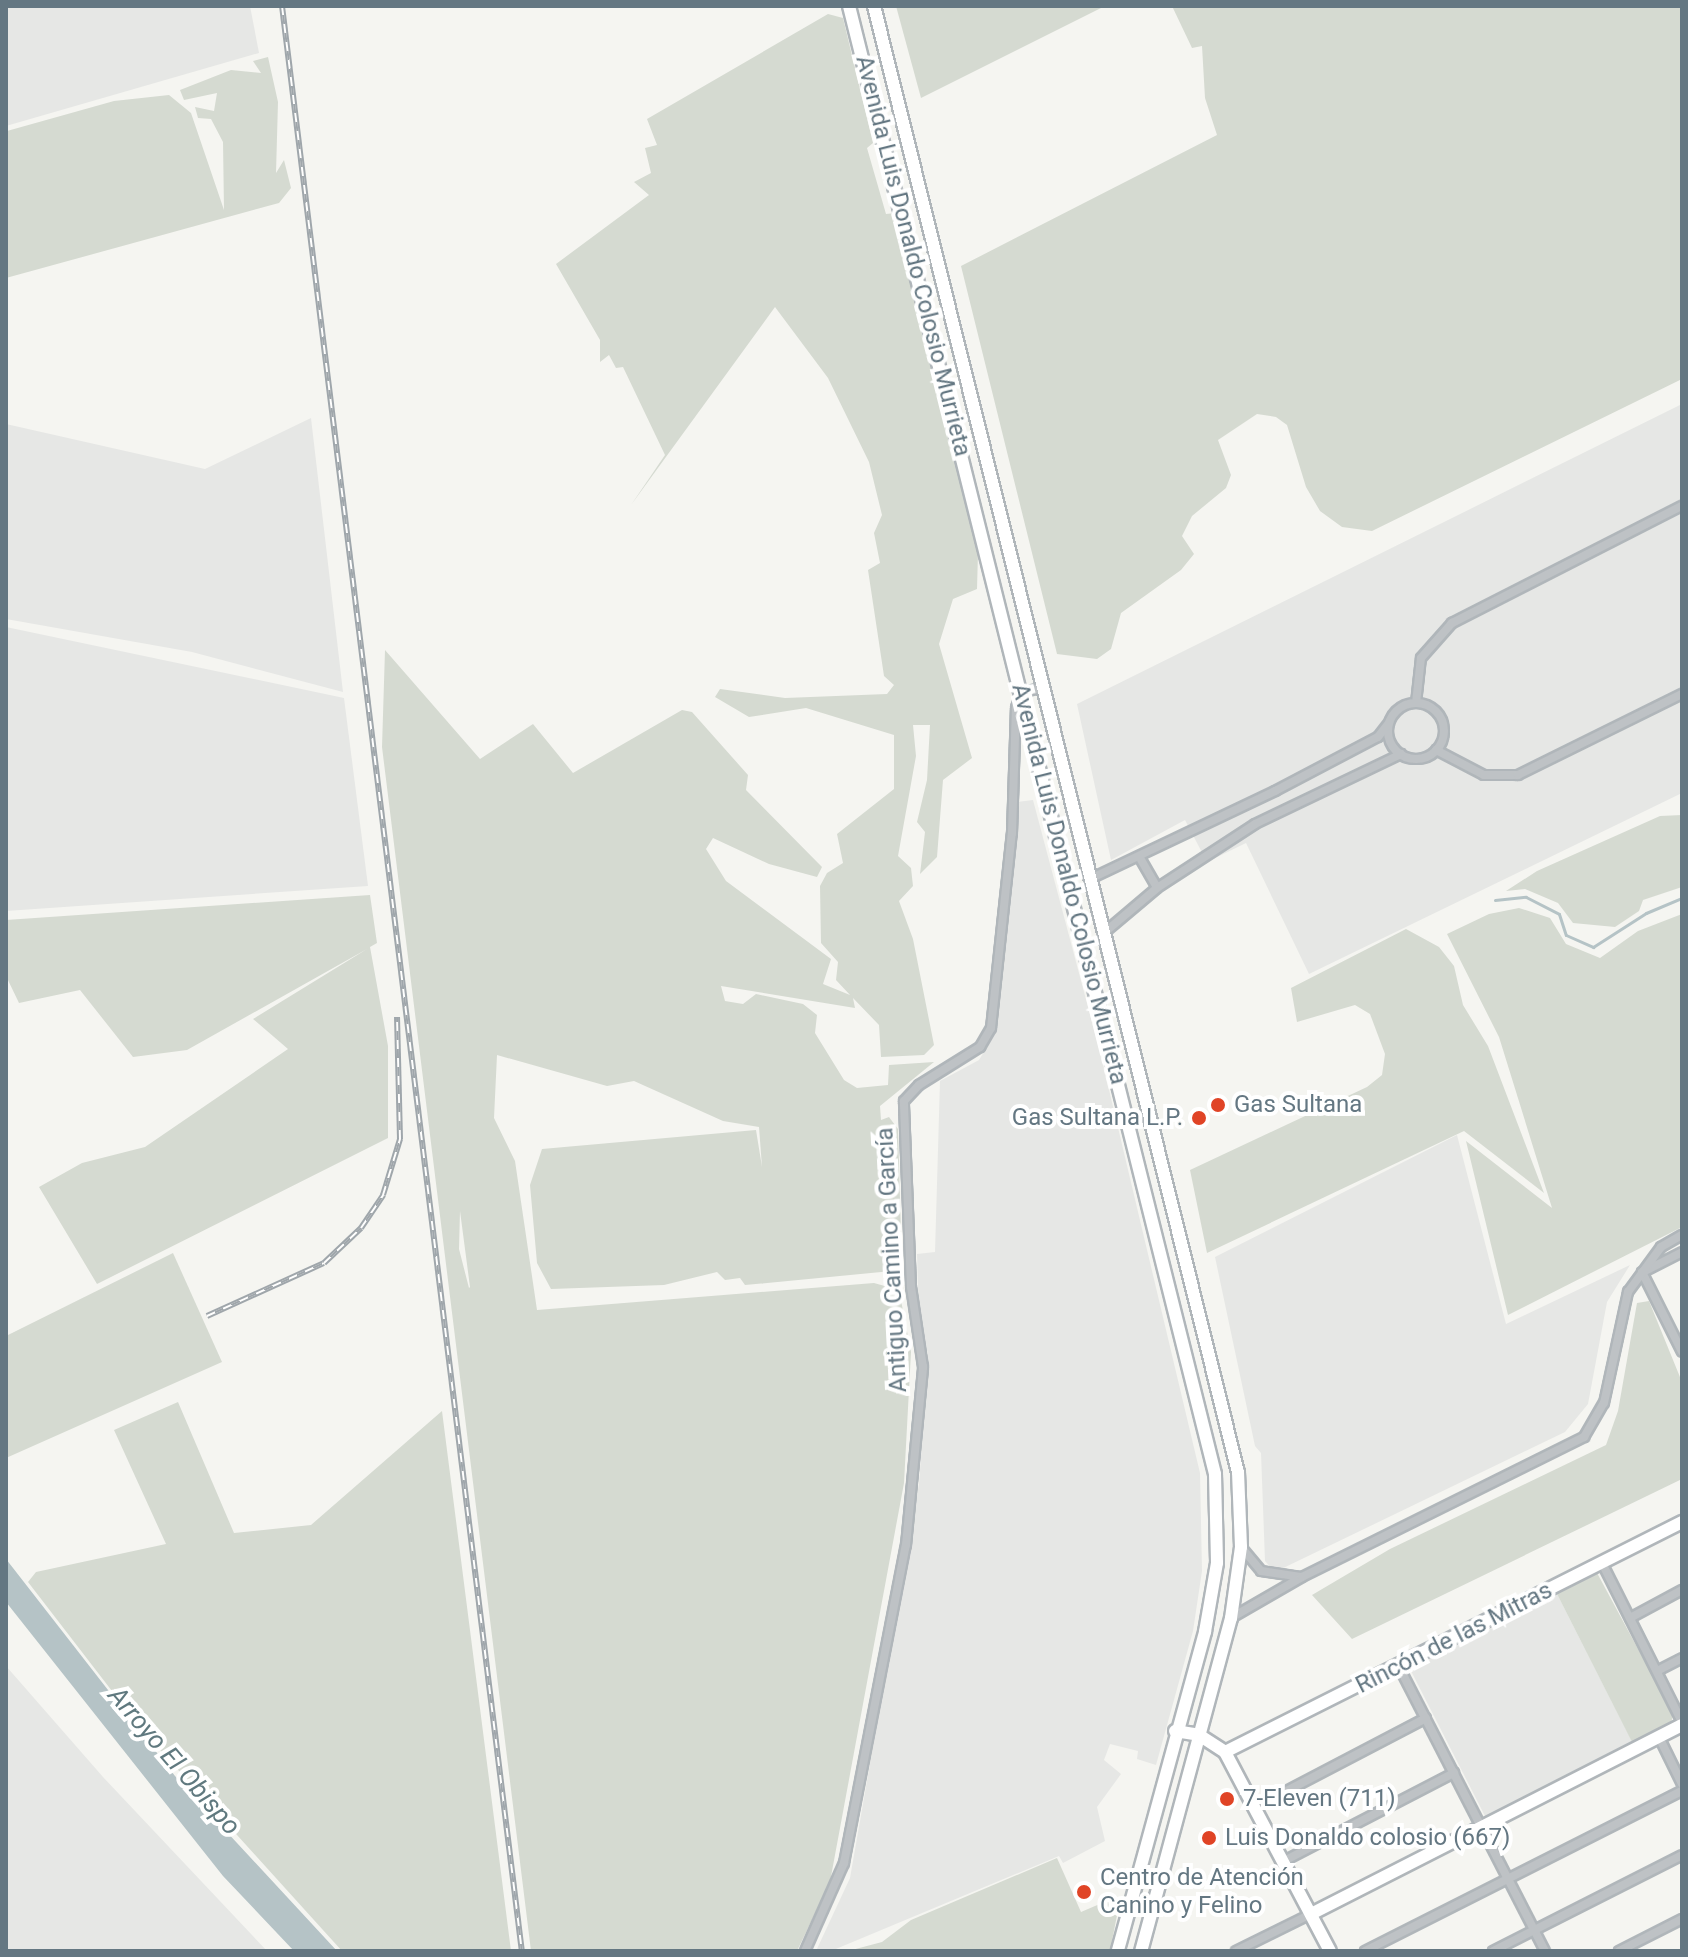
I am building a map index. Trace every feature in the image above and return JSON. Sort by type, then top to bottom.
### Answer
[{"type":"main road","name":"Avenida Luis Donaldo Colosio Murrieta","points":[[849,6],[1215,1474],[1218,1544],[1205,1632],[1175,1731],[1118,1951]]},
{"type":"main road","name":"Avenida Luis Donaldo Colosio Murrieta","points":[[874,6],[1238,1472],[1241,1547],[1231,1618],[1141,1951]]},
{"type":"main road","points":[[1192,1373],[1214,1368]]},
{"type":"main road","name":"Rincón de las Mitras","points":[[1225,1752],[1682,1522]]},
{"type":"main road","points":[[1311,1914],[1682,1724]]},
{"type":"main road","points":[[1175,1731],[1199,1735],[1225,1752],[1330,1951]]},
{"type":"street","points":[[1416,703],[1421,658],[1452,623],[1682,506]]},
{"type":"street","points":[[1021,693],[1043,687]]},
{"type":"street","name":"Antiguo Camino a García","points":[[805,1951],[844,1863],[906,1545],[923,1367],[911,1287],[904,1101],[919,1085],[980,1047],[991,1028],[1021,693]]},
{"type":"street","points":[[1436,750],[1484,775],[1518,775],[1682,694]]},
{"type":"street","points":[[1092,878],[1140,858],[1378,737],[1399,708],[1416,703],[1433,709],[1443,725],[1436,750],[1419,758],[1401,754],[1390,741],[1389,723]]},
{"type":"street","points":[[1105,932],[1157,888],[1255,824],[1401,754]]},
{"type":"street","points":[[1140,858],[1157,888]]},
{"type":"street","points":[[1231,1618],[1302,1577],[1584,1437],[1604,1403],[1628,1292],[1661,1247],[1682,1235]]},
{"type":"street","points":[[1642,1272],[1682,1252]]},
{"type":"street","points":[[1642,1272],[1682,1352]]},
{"type":"street","points":[[1241,1547],[1261,1571],[1302,1577]]},
{"type":"street","points":[[1602,1563],[1682,1724]]},
{"type":"street","points":[[1630,1618],[1682,1590]]},
{"type":"street","points":[[1657,1671],[1682,1658]]},
{"type":"street","points":[[1399,1667],[1545,1951]]},
{"type":"street","points":[[1254,1808],[1426,1718]]},
{"type":"street","points":[[1659,1737],[1682,1784]]},
{"type":"street","points":[[1282,1862],[1454,1773]]},
{"type":"street","points":[[1365,1951],[1682,1791]]},
{"type":"street","points":[[1493,1951],[1682,1855]]},
{"type":"street","points":[[1236,1951],[1311,1914]]},
{"type":"street","points":[[1619,1951],[1682,1919]]},
{"type":"shaded area","points":[[6,6],[250,6],[259,53],[6,126]]},
{"type":"shaded area","points":[[896,6],[1105,6],[921,98]]},
{"type":"shaded area","points":[[1172,6],[1682,6],[1682,379],[1372,531],[1342,527],[1320,511],[1306,487],[1287,425],[1276,417],[1257,414],[1218,440],[1231,475],[1226,488],[1192,516],[1182,536],[1194,554],[1181,570],[1121,613],[1111,649],[1097,659],[1057,654],[961,266],[1217,135],[1205,98],[1202,46],[1192,48]]},
{"type":"shaded area","points":[[828,14],[843,18],[873,143],[867,148],[886,214],[895,213],[978,553],[977,589],[953,599],[939,644],[972,758],[943,780],[937,857],[920,874],[925,832],[917,822],[927,780],[930,725],[913,725],[916,756],[898,856],[911,868],[913,886],[899,901],[913,939],[934,1045],[924,1055],[881,1057],[879,1025],[853,998],[855,1008],[721,986],[725,1001],[743,1004],[756,994],[803,1004],[817,1015],[815,1033],[844,1080],[857,1088],[888,1085],[889,1065],[934,1062],[880,1106],[881,1120],[889,1117],[898,1129],[902,1270],[745,1285],[740,1278],[725,1280],[717,1272],[664,1285],[551,1289],[537,1263],[530,1185],[542,1149],[756,1130],[762,1167],[759,1127],[723,1121],[634,1081],[607,1086],[497,1055],[494,1118],[515,1161],[537,1310],[874,1283],[899,1290],[911,1352],[904,1483],[830,1882],[797,1951],[531,1951],[382,747],[385,650],[480,759],[533,724],[573,773],[682,710],[692,712],[748,775],[746,790],[822,867],[817,877],[769,864],[713,838],[706,849],[726,881],[831,959],[823,984],[850,995],[836,980],[838,962],[821,943],[820,886],[827,873],[843,863],[837,834],[894,789],[894,735],[806,708],[749,717],[715,697],[720,689],[785,698],[887,694],[894,685],[884,676],[868,570],[880,563],[874,533],[882,515],[869,462],[828,378],[775,307],[631,505],[665,455],[623,367],[616,368],[609,355],[600,362],[600,340],[556,264],[649,195],[634,182],[651,173],[645,148],[657,145],[647,119]],"holes":[[[460,1211],[470,1287],[459,1249]]]},
{"type":"shaded area","points":[[268,57],[278,102],[276,173],[284,160],[291,188],[279,203],[6,278],[7,131],[114,101],[169,95],[191,113],[224,210],[223,142],[211,119],[198,118],[195,107],[214,111],[217,93],[184,100],[180,90],[231,70],[261,73],[253,61]]},
{"type":"shaded area","points":[[1682,404],[1682,793],[1309,974],[1246,843],[1207,862],[1185,820],[1111,860],[1077,704]]},
{"type":"shaded area","points":[[311,418],[343,692],[192,652],[6,619],[6,424],[205,469]]},
{"type":"shaded area","points":[[6,627],[344,698],[368,886],[6,911]]},
{"type":"shaded area","points":[[1033,800],[1101,1056],[1200,1473],[1202,1571],[1193,1631],[1156,1765],[1137,1759],[1138,1751],[1110,1744],[1104,1760],[1121,1774],[1097,1807],[1105,1841],[1063,1863],[1059,1856],[831,1951],[816,1951],[850,1878],[919,1484],[928,1354],[919,1320],[917,1254],[935,1252],[940,1081],[979,1060],[996,1032],[1017,802]]},
{"type":"shaded area","points":[[1682,815],[1682,887],[1643,900],[1639,911],[1615,927],[1573,923],[1558,903],[1525,889],[1506,891],[1537,871],[1660,816]]},
{"type":"shaded area","points":[[370,895],[377,943],[370,947],[388,1046],[388,1138],[97,1284],[39,1187],[82,1163],[145,1147],[288,1049],[253,1019],[367,949],[187,1050],[133,1057],[80,990],[19,1003],[6,976],[6,920]]},
{"type":"shaded area","points":[[1519,908],[1550,918],[1566,944],[1600,958],[1638,931],[1682,914],[1682,1227],[1508,1315],[1466,1141],[1552,1208],[1499,1037],[1447,934],[1489,914]]},
{"type":"shaded area","points":[[1406,929],[1439,947],[1454,966],[1463,1005],[1488,1046],[1544,1193],[1464,1131],[1207,1253],[1190,1170],[1367,1087],[1382,1075],[1385,1054],[1370,1014],[1355,1005],[1297,1022],[1291,988]]},
{"type":"shaded area","points":[[1457,1135],[1506,1324],[1630,1265],[1607,1302],[1588,1404],[1565,1432],[1275,1572],[1265,1561],[1261,1453],[1255,1446],[1215,1257]]},
{"type":"shaded area","points":[[173,1253],[222,1362],[6,1458],[6,1336]]},
{"type":"shaded area","points":[[1649,1301],[1682,1382],[1682,1479],[1352,1639],[1312,1595],[1390,1549],[1606,1445],[1618,1411],[1637,1303]]},
{"type":"shaded area","points":[[178,1402],[234,1533],[311,1525],[442,1411],[511,1951],[342,1951],[142,1730],[28,1582],[36,1572],[166,1544],[114,1430]]},
{"type":"shaded area","points":[[6,1559],[175,1776],[337,1951],[294,1951],[223,1876],[6,1602]]},
{"type":"shaded area","points":[[1596,1571],[1673,1714],[1671,1724],[1632,1742],[1556,1592]]},
{"type":"shaded area","points":[[1556,1592],[1632,1742],[1485,1817],[1409,1667]]},
{"type":"shaded area","points":[[6,1666],[103,1777],[267,1951],[6,1951]]},
{"type":"shaded area","points":[[1057,1858],[1081,1912],[1116,1897],[1120,1900],[1110,1951],[848,1951],[882,1942],[911,1920]]},
{"type":"waterway","points":[[1495,900],[1526,897],[1559,914],[1566,935],[1593,947],[1646,913],[1682,898]]},
{"type":"railway","points":[[282,6],[522,1951]]},
{"type":"railway","points":[[207,1316],[324,1263],[361,1228],[383,1195],[400,1139],[397,1017]]},
{"type":"place","name":"Gas Sultana","points":[[1218,1105]]},
{"type":"place","name":"Gas Sultana L.P.","points":[[1199,1118]]},
{"type":"place","name":"7-Eleven (711)","points":[[1227,1799]]},
{"type":"place","name":"Luis Donaldo colosio (667)","points":[[1209,1838]]},
{"type":"place","name":"Centro de Atención Canino y Felino","points":[[1084,1892]]},
{"type":"water label","name":"Arroyo El Obispo","points":[[174,1761]]}]
